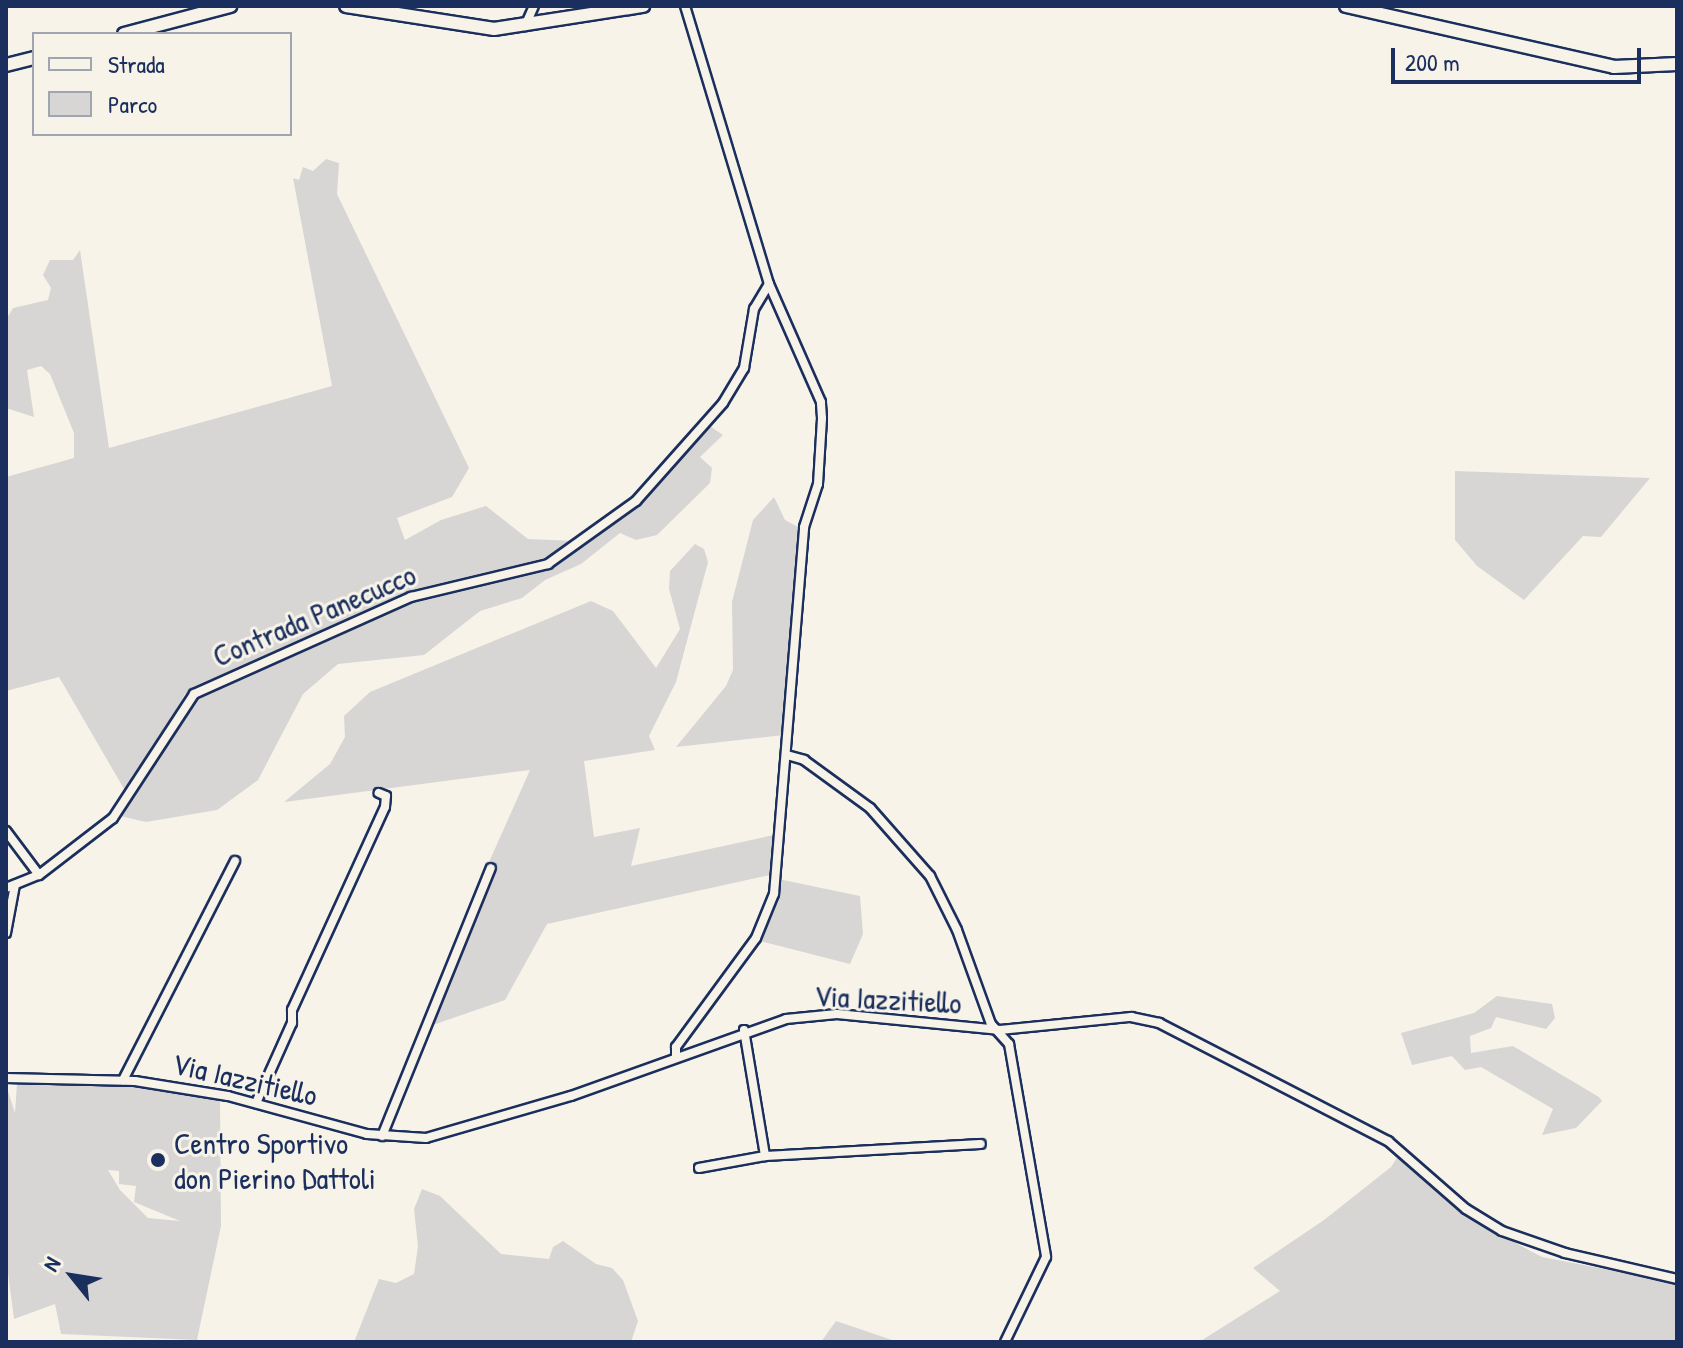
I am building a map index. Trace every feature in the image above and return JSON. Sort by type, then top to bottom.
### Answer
[{"type":"main road","points":[[132,32],[230,6]]},
{"type":"main road","points":[[346,6],[481,29],[525,26],[643,6]]},
{"type":"main road","points":[[1346,6],[1614,67],[1677,64]]},
{"type":"main road","points":[[6,65],[32,58]]},
{"type":"street","points":[[525,26],[534,6]]},
{"type":"street","points":[[676,1055],[676,1047],[771,909],[787,755],[804,527],[818,484],[822,418],[821,402],[769,284],[685,6]]},
{"type":"street","name":"Contrada Panecucco","points":[[11,887],[39,875],[113,818],[194,694],[411,597],[548,564],[636,501],[733,389],[744,368],[754,309],[769,284]]},
{"type":"street","points":[[787,755],[815,767],[870,808],[930,876],[957,930],[991,1024],[1000,1030],[1017,1076],[1046,1257],[1005,1342]]},
{"type":"street","points":[[256,1103],[292,1023],[292,1010],[385,807],[386,796],[379,793]]},
{"type":"street","points":[[6,831],[39,875]]},
{"type":"street","points":[[123,1080],[235,861]]},
{"type":"street","points":[[382,1136],[491,868]]},
{"type":"street","points":[[6,933],[11,887]]},
{"type":"street","name":"Via Iazzitiello","points":[[7,1076],[123,1080],[256,1103],[382,1136],[426,1138],[571,1096],[744,1030],[837,1014],[1000,1030],[1131,1017],[1159,1023],[1388,1141],[1466,1209],[1502,1231],[1565,1253],[1677,1279]]},
{"type":"street","points":[[744,1030],[765,1156]]},
{"type":"street","points":[[699,1168],[765,1156],[981,1144]]},
{"type":"green space","points":[[326,159],[339,163],[337,194],[469,468],[452,497],[397,518],[405,540],[441,520],[486,506],[528,539],[576,541],[525,568],[417,591],[224,680],[412,599],[477,587],[550,564],[641,500],[705,423],[723,435],[700,457],[712,468],[710,483],[657,535],[636,540],[620,533],[581,564],[545,580],[522,598],[480,611],[424,655],[338,664],[303,694],[258,780],[217,810],[146,822],[120,816],[199,693],[185,694],[127,794],[59,677],[6,691],[6,477],[74,458],[74,433],[50,374],[41,366],[27,370],[34,417],[6,408],[6,320],[13,308],[48,300],[51,288],[43,275],[50,260],[73,260],[80,250],[109,448],[332,386],[293,178],[299,180],[303,167],[313,171]]},
{"type":"green space","points":[[1455,471],[1650,478],[1601,537],[1583,536],[1524,600],[1477,566],[1455,540]]},
{"type":"green space","points":[[774,497],[785,520],[798,527],[784,735],[676,747],[726,686],[733,670],[732,602],[753,520]]},
{"type":"green space","points":[[695,544],[704,549],[708,562],[676,682],[649,736],[655,750],[584,761],[594,837],[640,828],[631,866],[774,835],[770,875],[547,924],[505,1000],[430,1026],[477,912],[477,889],[530,770],[284,802],[330,764],[345,737],[344,716],[370,692],[591,601],[613,611],[656,668],[680,629],[669,589],[670,571]]},
{"type":"green space","points":[[778,879],[860,896],[863,934],[850,964],[756,940],[775,907]]},
{"type":"green space","points":[[1497,996],[1552,1004],[1555,1018],[1546,1029],[1496,1017],[1491,1028],[1470,1036],[1471,1053],[1513,1046],[1599,1097],[1602,1101],[1576,1128],[1542,1135],[1553,1109],[1481,1067],[1465,1070],[1452,1056],[1412,1065],[1401,1033],[1474,1013]]},
{"type":"green space","points":[[111,1082],[220,1099],[221,1226],[197,1340],[61,1334],[55,1304],[14,1319],[6,1258],[6,1085],[15,1113],[17,1084]],"holes":[[[108,1170],[119,1171],[119,1184],[136,1186],[134,1202],[180,1221],[148,1218],[120,1190]]]},
{"type":"green space","points":[[1400,1153],[1478,1223],[1542,1257],[1677,1283],[1677,1342],[1199,1342],[1280,1291],[1253,1268],[1324,1220],[1391,1167]]},
{"type":"green space","points":[[422,1189],[440,1196],[501,1254],[549,1259],[553,1247],[563,1241],[596,1264],[612,1268],[623,1280],[638,1321],[631,1342],[354,1342],[379,1279],[396,1283],[414,1274],[418,1246],[414,1209]]},
{"type":"green space","points":[[836,1321],[898,1342],[821,1342]]},
{"type":"place","name":"Centro Sportivo don Pierino Dattoli","points":[[158,1160]]}]
